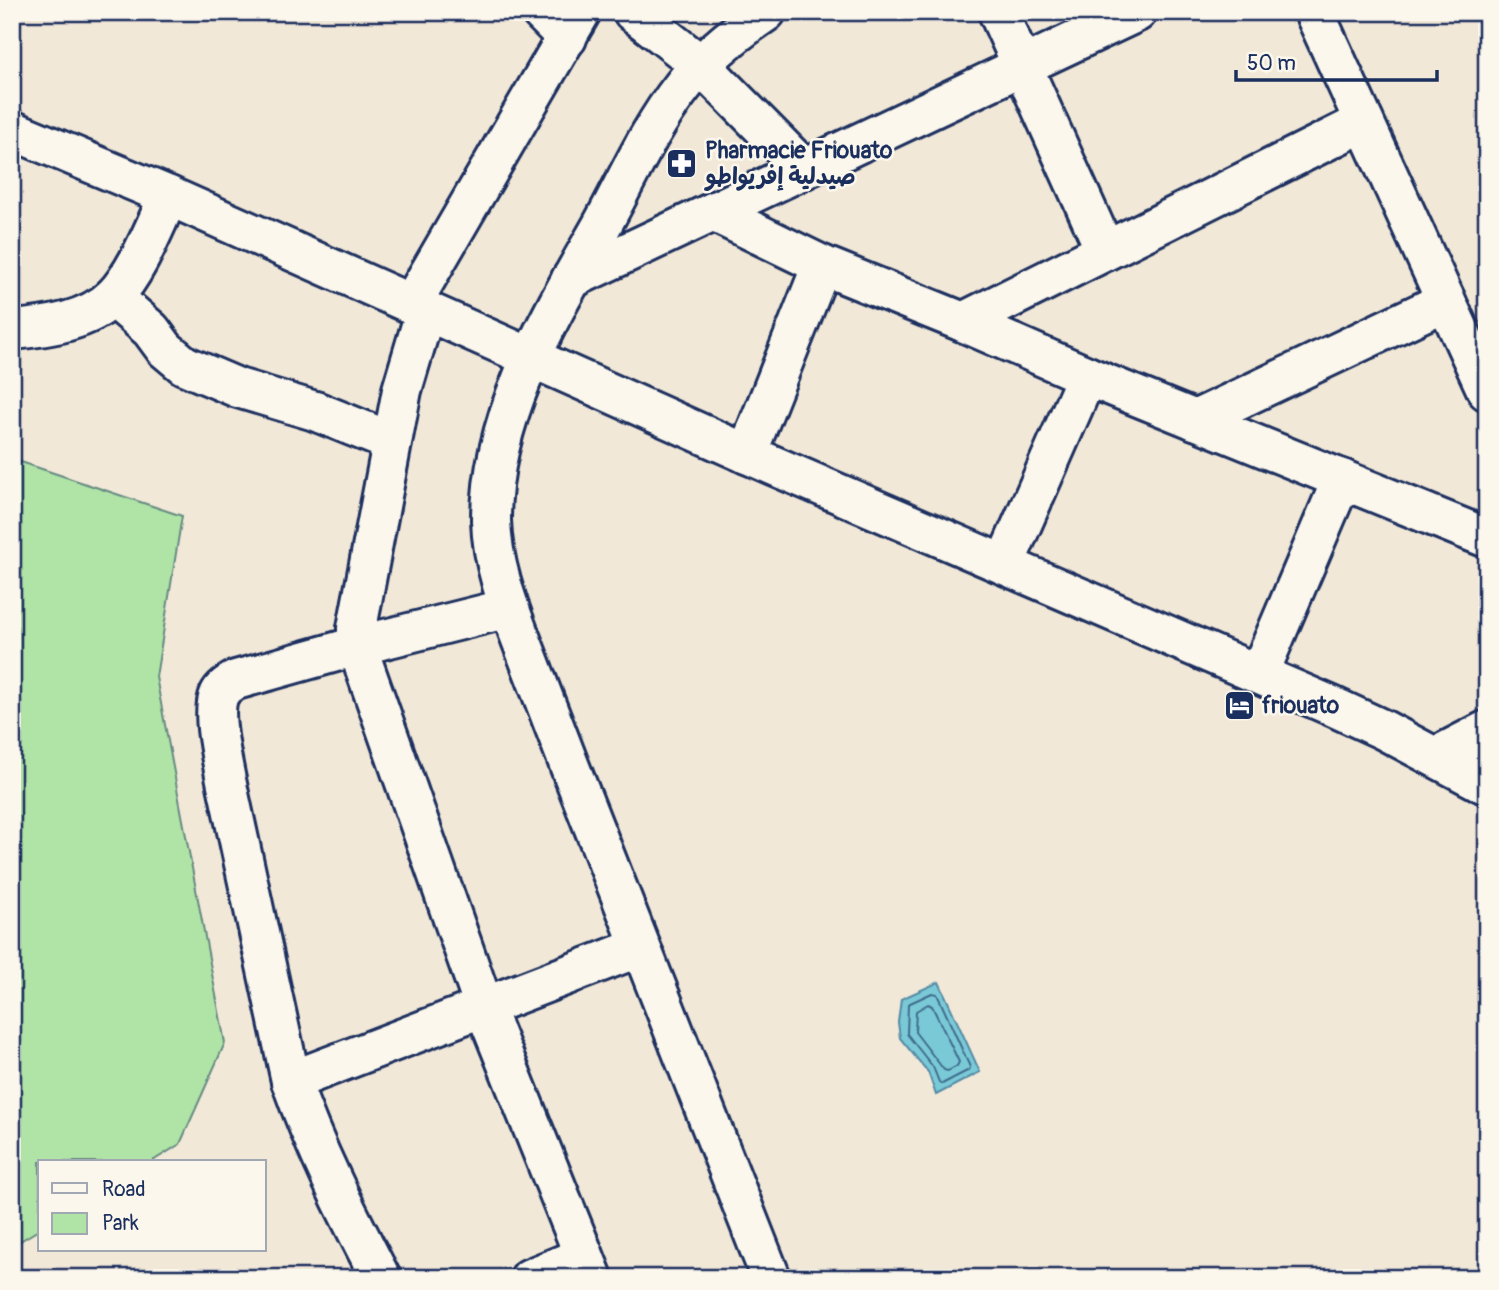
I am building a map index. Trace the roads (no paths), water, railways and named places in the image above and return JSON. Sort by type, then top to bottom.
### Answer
[{"type":"street","points":[[633,12],[701,65],[804,169]]},
{"type":"street","points":[[766,12],[701,65],[683,85],[654,127],[571,279],[531,356],[512,405],[494,480],[491,518],[493,548],[509,608],[771,1278]]},
{"type":"street","points":[[998,12],[1105,250]]},
{"type":"street","points":[[571,279],[1137,12]]},
{"type":"street","points":[[1314,12],[1487,391]]},
{"type":"street","points":[[530,1278],[589,1267],[484,1006],[356,646],[391,442],[419,306],[563,21]]},
{"type":"street","points":[[963,322],[1364,122]]},
{"type":"street","points":[[12,130],[419,306],[747,454],[1259,674],[1384,730],[1487,785]]},
{"type":"street","points":[[12,330],[62,323],[100,306],[113,297],[133,269],[169,196]]},
{"type":"street","points":[[713,212],[822,265],[1487,538]]},
{"type":"street","points":[[747,454],[822,265]]},
{"type":"street","points":[[113,297],[151,330],[165,349],[184,365],[238,388],[315,411],[391,442]]},
{"type":"street","points":[[1195,420],[1446,301]]},
{"type":"street","points":[[1004,563],[1087,376]]},
{"type":"street","points":[[1259,674],[1342,479]]},
{"type":"street","points":[[381,1278],[341,1201],[291,1081],[226,780],[217,702],[223,689],[236,680],[356,646],[509,608]]},
{"type":"street","points":[[1435,757],[1487,730]]},
{"type":"street","points":[[291,1081],[640,947]]},
{"type":"water","points":[[939,982],[980,1072],[936,1095],[928,1072],[900,1038],[898,1022],[901,999]]},
{"type":"place","name":"Pharmacie Friouato صيدلية إفريواطو","points":[[682,163]]},
{"type":"place","name":"friouato","points":[[1239,705]]}]
